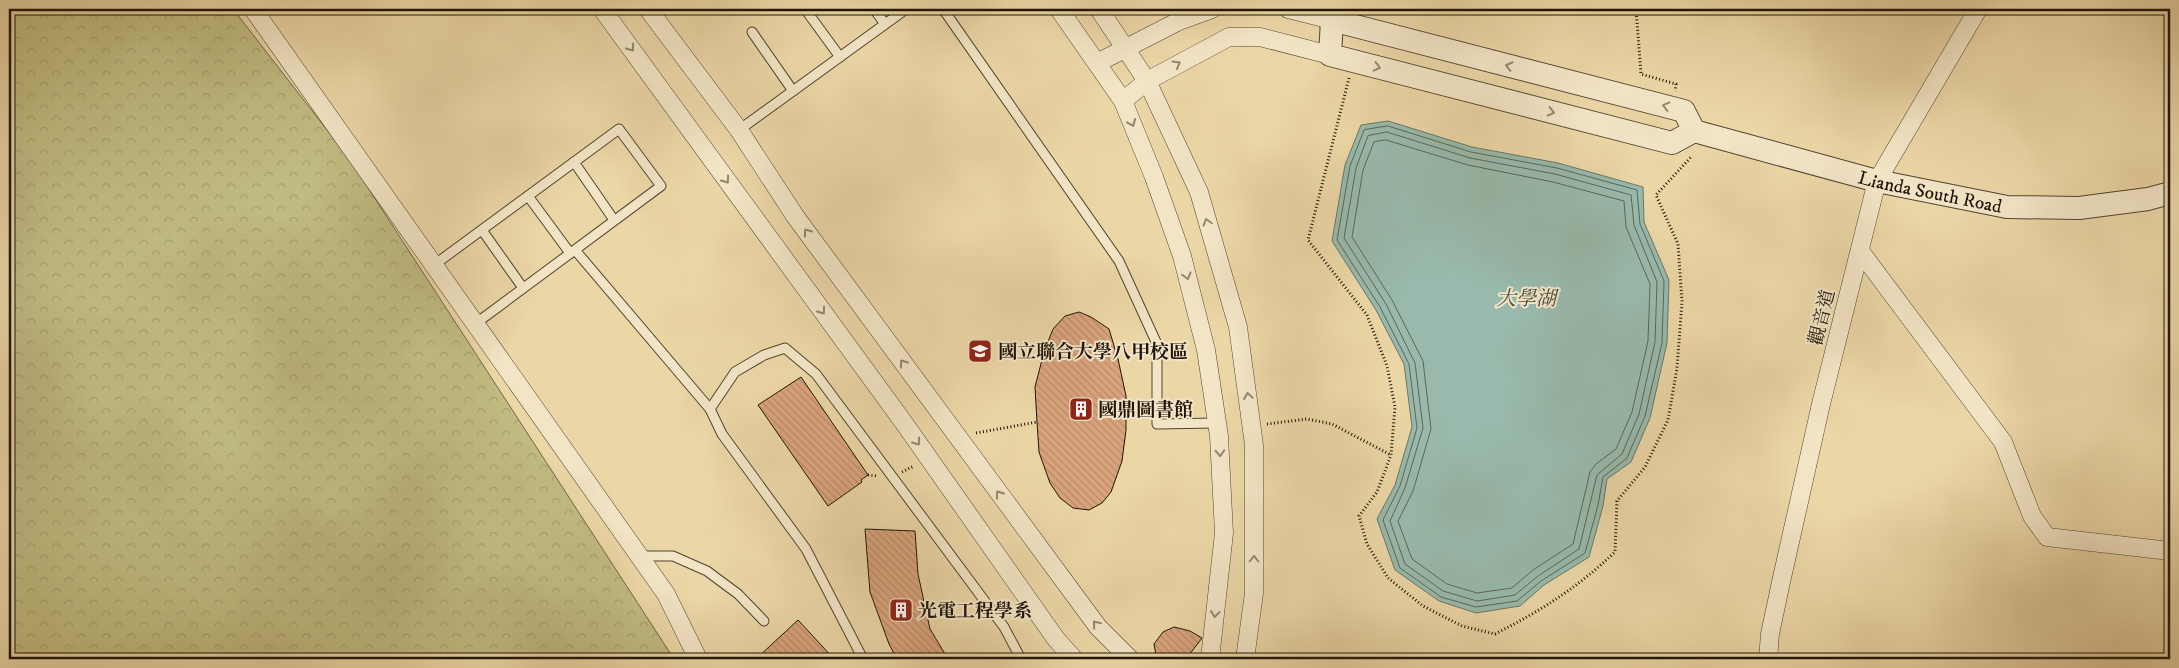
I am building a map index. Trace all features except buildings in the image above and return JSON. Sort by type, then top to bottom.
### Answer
[{"type":"street","points":[[253,9],[666,594],[698,659]]},
{"type":"street","points":[[602,9],[904,423],[1056,639],[1074,659]]},
{"type":"street","points":[[648,9],[739,130],[795,216],[1092,620],[1130,659]]},
{"type":"street","points":[[1059,9],[1123,101],[1154,177],[1182,256],[1206,350],[1217,423],[1224,533],[1210,659]]},
{"type":"street","points":[[1099,9],[1147,81],[1199,192],[1238,327],[1254,445],[1254,593],[1245,659]]},
{"type":"street","points":[[1097,62],[1179,21],[1212,9]]},
{"type":"street","points":[[1123,101],[1147,81],[1229,37],[1260,37],[1672,143],[1702,133],[1684,111],[1330,14],[1288,9]]},
{"type":"street","name":"觀音道","points":[[1768,659],[1770,634],[1821,404],[1878,181],[1978,9]]},
{"type":"street","points":[[1330,14],[1330,55]]},
{"type":"street","name":"Lianda South Road","points":[[1702,133],[1878,181],[2007,207],[2079,208],[2148,199],[2170,193]]},
{"type":"street","points":[[1860,251],[2003,442],[2032,516],[2047,537],[2170,551]]},
{"type":"lane","points":[[805,9],[840,57]]},
{"type":"lane","points":[[874,9],[885,24]]},
{"type":"lane","points":[[739,130],[906,9]]},
{"type":"lane","points":[[943,9],[1119,261],[1156,344],[1157,424],[1217,423]]},
{"type":"lane","points":[[752,32],[793,91]]},
{"type":"lane","points":[[434,265],[619,129],[661,186],[475,324]]},
{"type":"lane","points":[[574,162],[614,220]]},
{"type":"lane","points":[[528,196],[572,252],[710,408],[722,434],[806,550],[863,659]]},
{"type":"lane","points":[[482,230],[523,288]]},
{"type":"lane","points":[[710,408],[735,372],[764,355],[785,348],[816,374],[1004,627],[1021,659]]},
{"type":"lane","points":[[639,556],[673,556],[707,571],[738,594],[764,621]]},
{"type":"path","points":[[1636,9],[1640,74],[1676,84],[1672,108]]},
{"type":"path","points":[[1353,61],[1308,240],[1367,315],[1387,366],[1395,407],[1391,455],[1377,492],[1359,516],[1367,544],[1388,578],[1423,606],[1462,626],[1495,634],[1534,614],[1587,579],[1615,552],[1618,501],[1644,467],[1668,420],[1677,368],[1682,302],[1678,244],[1656,195],[1702,133]]},
{"type":"path","points":[[1252,425],[1307,419],[1332,424],[1391,455]]},
{"type":"green space","points":[[9,9],[233,9],[348,157],[674,659],[9,659]]},
{"type":"water","name":"大學湖","points":[[1388,121],[1472,147],[1558,163],[1643,187],[1644,222],[1669,280],[1667,343],[1650,418],[1631,462],[1607,479],[1603,506],[1589,557],[1544,585],[1520,606],[1476,613],[1439,601],[1395,570],[1377,519],[1395,485],[1412,427],[1404,364],[1376,310],[1332,241],[1345,165],[1361,125]]},
{"type":"place","name":"國立聯合大學八甲校區","points":[[980,351]]},
{"type":"place","name":"國鼎圖書館","points":[[1081,409]]},
{"type":"place","name":"光電工程學系","points":[[901,610]]}]
